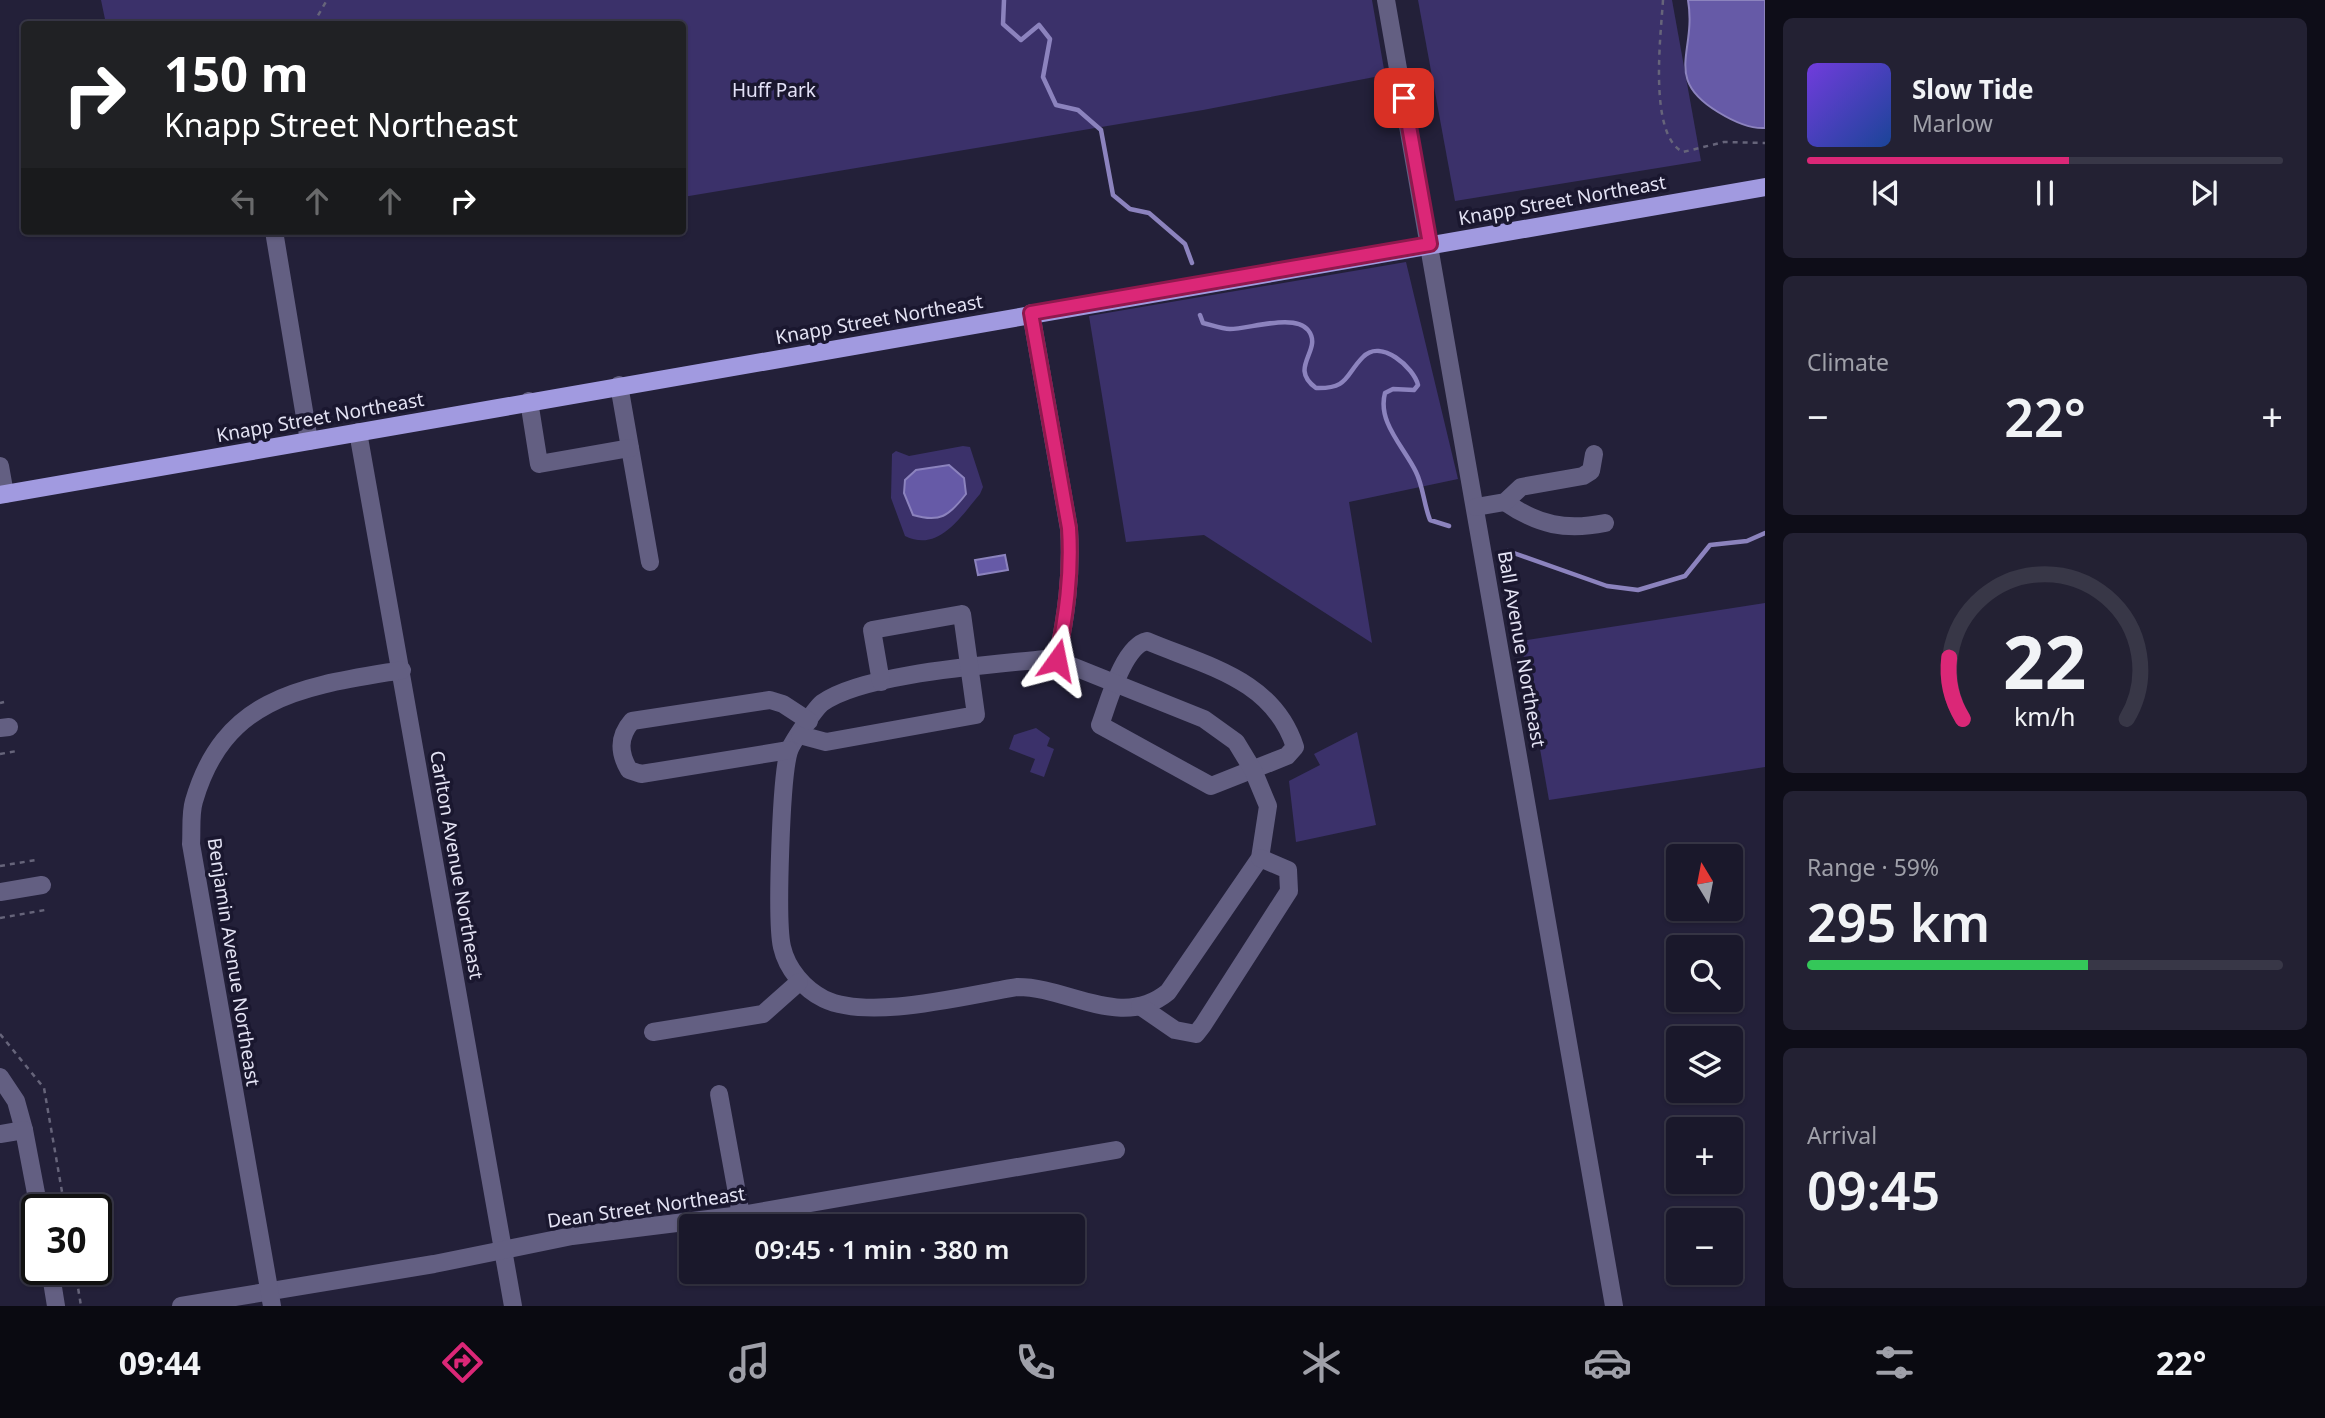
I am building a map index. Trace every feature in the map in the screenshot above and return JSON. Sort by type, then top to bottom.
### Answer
[{"type":"main road","name":"Knapp Street Northeast","points":[[2,494],[1765,187]]},
{"type":"street","name":"Ball Avenue Northeast","points":[[1386,0],[1614,1306]]},
{"type":"street","points":[[275,235],[309,441]]},
{"type":"street","points":[[1031,313],[1069,528],[1071,556],[1067,614],[1057,660]]},
{"type":"street","points":[[620,385],[650,562]]},
{"type":"street","points":[[529,401],[539,464],[630,448]]},
{"type":"street","name":"Carlton Avenue Northeast","points":[[358,432],[513,1306]]},
{"type":"street","points":[[1476,507],[1505,502],[1521,487],[1583,476],[1591,471],[1594,454]]},
{"type":"street","points":[[0,466],[2,494]]},
{"type":"street","points":[[1505,502],[1521,513],[1544,522],[1577,529],[1605,523]]},
{"type":"street","points":[[799,735],[783,704],[770,700],[632,721],[621,739],[624,761],[629,770],[642,774],[799,735],[826,742],[975,715],[962,614],[872,630],[881,682]]},
{"type":"street","points":[[1147,641],[1250,684],[1285,722],[1295,747],[1287,756],[1211,786],[1100,725],[1115,683],[1133,649],[1147,641]]},
{"type":"street","points":[[1045,659],[1057,660],[1204,719],[1236,742],[1253,770],[1268,806],[1260,858],[1168,992],[1155,1003],[1140,1006],[1094,1006],[1057,992],[1018,987],[876,1009],[846,1007],[823,999],[799,982],[782,948],[780,918],[785,782],[799,735],[820,704],[851,688],[881,682],[971,668],[1045,659]]},
{"type":"street","name":"Benjamin Avenue Northeast","points":[[271,1298],[191,844],[193,803],[221,745],[243,719],[278,699],[316,684],[402,670]]},
{"type":"street","points":[[1140,1006],[1175,1030],[1196,1034],[1289,891],[1288,870],[1260,858]]},
{"type":"street","points":[[0,892],[41,884]]},
{"type":"street","points":[[653,1032],[762,1014],[799,982]]},
{"type":"street","points":[[0,1077],[16,1101],[36,1194]]},
{"type":"street","points":[[719,1094],[741,1214]]},
{"type":"street","points":[[0,1134],[24,1129]]},
{"type":"street","name":"Dean Street Northeast","points":[[747,1214],[1116,1150]]},
{"type":"street","name":"Dean Street Northeast","points":[[181,1306],[271,1298],[572,1236],[679,1223]]},
{"type":"street","points":[[53,1285],[56,1306]]},
{"type":"path","points":[[315,21],[327,0]]},
{"type":"path","points":[[1663,0],[1659,74],[1664,127],[1668,139],[1683,152],[1724,142],[1765,143]]},
{"type":"path","points":[[0,754],[17,751]]},
{"type":"path","points":[[0,866],[36,860]]},
{"type":"path","points":[[0,918],[45,910]]},
{"type":"path","points":[[0,1034],[44,1088],[62,1194]]},
{"type":"path","points":[[78,1285],[82,1306]]},
{"type":"green space","name":"Huff Park","points":[[101,0],[1372,0],[1385,75],[1203,110],[686,196],[686,21],[105,21]]},
{"type":"green space","points":[[1418,0],[1672,0],[1701,161],[1455,201]]},
{"type":"green space","points":[[1406,262],[1458,479],[1349,502],[1372,643],[1204,535],[1126,542],[1089,316]]},
{"type":"green space","points":[[970,447],[983,487],[948,530],[928,540],[905,536],[891,498],[892,454],[896,451],[909,456]],"holes":[[[949,465],[964,478],[966,493],[959,503],[916,470]]]},
{"type":"green space","points":[[1765,603],[1765,767],[1549,800],[1521,641]]},
{"type":"green space","points":[[1036,728],[1050,738],[1047,746],[1054,749],[1044,777],[1030,772],[1035,759],[1009,749],[1014,735]]},
{"type":"green space","points":[[1357,732],[1376,825],[1296,842],[1289,781],[1320,765],[1314,754]]},
{"type":"shaded area","points":[[1688,0],[1765,0],[1765,128],[1747,125],[1723,115],[1701,100],[1691,87],[1685,63],[1690,18]]},
{"type":"shaded area","points":[[949,465],[964,478],[966,494],[943,516],[930,518],[913,515],[904,493],[905,480],[916,470]]},
{"type":"shaded area","points":[[1005,555],[1008,570],[978,575],[975,560]]},
{"type":"waterway","points":[[1004,0],[1003,24],[1021,40],[1039,25],[1050,39],[1043,77],[1056,105],[1078,110],[1101,130],[1113,195],[1130,209],[1149,213],[1185,244],[1192,263]]},
{"type":"waterway","points":[[1200,315],[1203,323],[1227,329],[1283,322],[1302,325],[1312,337],[1305,373],[1316,388],[1327,388],[1341,383],[1370,352],[1387,353],[1404,364],[1418,385],[1414,390],[1393,389],[1385,393],[1385,414],[1393,434],[1418,477],[1430,520],[1449,526]]},
{"type":"waterway","points":[[1508,551],[1607,586],[1638,590],[1685,576],[1710,545],[1747,541],[1765,533]]},
{"type":"route","points":[[1057,660],[1067,614],[1071,556],[1069,528],[1031,313],[1430,244],[1404,98]]}]
